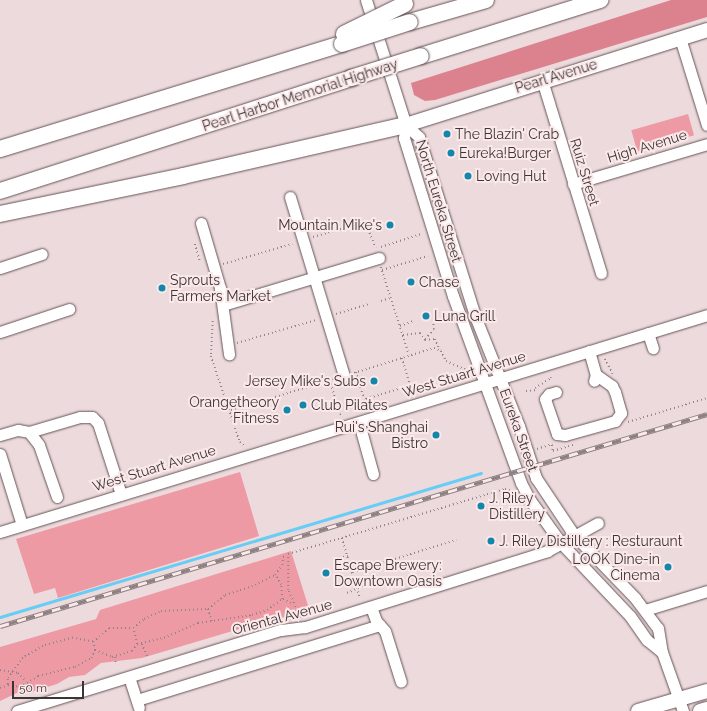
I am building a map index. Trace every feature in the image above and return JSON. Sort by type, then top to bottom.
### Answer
[{"type":"highway","points":[[343,39],[410,22],[486,0]]},
{"type":"highway","name":"Pearl Harbor Memorial Highway","points":[[0,191],[351,78],[600,0]]},
{"type":"highway","points":[[0,149],[298,57],[343,39],[409,2]]},
{"type":"highway","points":[[0,214],[198,173],[406,125]]},
{"type":"main road","name":"Pearl Avenue","points":[[406,125],[542,80],[707,30]]},
{"type":"main road","points":[[638,711],[682,705],[707,691]]},
{"type":"main road","points":[[700,711],[707,709]]},
{"type":"street","points":[[366,0],[406,125]]},
{"type":"street","points":[[680,38],[707,125]]},
{"type":"street","name":"Ruiz Street","points":[[542,80],[601,273]]},
{"type":"street","name":"North Eureka Street","points":[[406,125],[419,137],[475,316],[500,378]]},
{"type":"street","name":"North Eureka Street","points":[[406,125],[404,138],[436,241],[486,383]]},
{"type":"street","name":"High Avenue","points":[[573,184],[707,144]]},
{"type":"street","points":[[290,197],[344,376]]},
{"type":"street","points":[[201,223],[223,305],[229,354]]},
{"type":"street","points":[[0,268],[42,254]]},
{"type":"street","points":[[223,305],[314,278],[377,254]]},
{"type":"street","points":[[0,332],[69,309]]},
{"type":"street","name":"West Stuart Avenue","points":[[0,532],[707,315]]},
{"type":"street","points":[[648,333],[653,348]]},
{"type":"street","points":[[556,392],[548,394],[545,399],[557,434],[565,435],[614,421],[621,413],[616,392],[612,386],[595,378],[589,351]]},
{"type":"street","name":"Eureka Street","points":[[500,378],[536,478],[574,535],[645,610],[660,632],[662,652],[682,705]]},
{"type":"street","name":"Eureka Street","points":[[486,383],[530,500],[561,543],[630,616],[647,640],[662,652]]},
{"type":"street","points":[[0,435],[18,430],[29,432],[80,417],[92,417],[98,423],[121,494]]},
{"type":"street","points":[[359,423],[373,474]]},
{"type":"street","points":[[29,432],[39,445],[57,498]]},
{"type":"street","points":[[0,454],[22,525]]},
{"type":"street","name":"Oriental Avenue","points":[[17,711],[282,630],[306,627],[366,604],[548,551],[574,535],[598,523]]},
{"type":"street","points":[[645,610],[707,591]]},
{"type":"street","points":[[366,604],[380,625],[386,631],[401,682]]},
{"type":"street","points":[[129,677],[138,703],[380,625]]},
{"type":"path","points":[[357,224],[365,222],[377,254],[409,355]]},
{"type":"path","points":[[309,238],[345,228]]},
{"type":"path","points":[[377,254],[421,234]]},
{"type":"path","points":[[222,265],[295,243]]},
{"type":"path","points":[[195,244],[201,264]]},
{"type":"path","points":[[382,270],[428,256]]},
{"type":"path","points":[[381,301],[390,298]]},
{"type":"path","points":[[332,315],[368,304]]},
{"type":"path","points":[[213,317],[212,351],[227,406],[231,410],[240,442],[246,446]]},
{"type":"path","points":[[235,344],[318,319]]},
{"type":"path","points":[[400,326],[413,321]]},
{"type":"path","points":[[425,340],[434,329],[433,324]]},
{"type":"path","points":[[403,335],[420,333],[425,340]]},
{"type":"path","points":[[425,340],[435,339],[446,361],[466,370]]},
{"type":"path","points":[[252,404],[402,357],[434,348],[440,350]]},
{"type":"path","points":[[212,351],[216,350]]},
{"type":"path","points":[[402,357],[412,390]]},
{"type":"path","points":[[356,372],[362,395],[366,399],[410,385]]},
{"type":"path","points":[[526,391],[535,388],[551,378],[550,376]]},
{"type":"path","points":[[330,380],[340,414],[344,418]]},
{"type":"path","points":[[535,388],[540,390]]},
{"type":"path","points":[[231,410],[237,408]]},
{"type":"path","points":[[552,444],[554,451],[573,445]]},
{"type":"path","points":[[93,642],[109,628],[133,628],[161,611],[208,609],[225,595],[255,585],[275,575],[282,565],[283,557],[505,489],[513,491]]},
{"type":"path","points":[[342,538],[358,590],[366,604]]},
{"type":"path","points":[[353,572],[456,540]]},
{"type":"path","points":[[286,556],[287,584],[292,603],[300,619]]},
{"type":"path","points":[[340,562],[339,558],[348,556]]},
{"type":"path","points":[[275,575],[281,585],[282,599]]},
{"type":"path","points":[[347,593],[358,590],[386,576]]},
{"type":"path","points":[[281,585],[287,584]]},
{"type":"path","points":[[282,599],[292,603]]},
{"type":"path","points":[[137,644],[164,638],[198,622],[260,613],[282,599]]},
{"type":"path","points":[[208,609],[212,621]]},
{"type":"path","points":[[95,650],[115,657],[132,651],[137,644],[133,628]]},
{"type":"path","points":[[8,685],[14,672],[31,652],[43,646],[73,638],[93,642]]},
{"type":"path","points":[[20,687],[26,681],[75,667],[91,658],[95,650],[93,642]]},
{"type":"path","points":[[142,644],[148,658]]},
{"type":"path","points":[[115,657],[116,663]]},
{"type":"path","points":[[0,670],[18,673],[26,681]]},
{"type":"path","points":[[0,688],[8,685],[20,687]]},
{"type":"path","points":[[20,687],[22,693]]},
{"type":"shaded area","points":[[671,0],[707,0],[707,17],[435,100],[425,101],[414,95],[411,83]]},
{"type":"shaded area","points":[[688,114],[694,135],[637,151],[631,130]]},
{"type":"shaded area","points":[[240,472],[259,536],[58,598],[55,588],[34,594],[16,539]]},
{"type":"shaded area","points":[[291,551],[311,615],[276,618],[142,658],[101,663],[85,675],[69,677],[57,684],[31,692],[19,692],[0,701],[0,647],[96,619],[100,610]]},
{"type":"waterway","points":[[0,617],[481,473]]},
{"type":"railway","points":[[0,626],[707,414]]},
{"type":"place","name":"The Blazin' Crab","points":[[447,134]]},
{"type":"place","name":"Eureka!Burger","points":[[451,153]]},
{"type":"place","name":"Loving Hut","points":[[468,176]]},
{"type":"place","name":"Mountain Mike's","points":[[390,225]]},
{"type":"place","name":"Chase","points":[[411,282]]},
{"type":"place","name":"Sprouts Farmers Market","points":[[162,288]]},
{"type":"place","name":"Luna Grill","points":[[426,316]]},
{"type":"place","name":"Jersey Mike's Subs","points":[[374,381]]},
{"type":"place","name":"Club Pilates","points":[[303,405]]},
{"type":"place","name":"Orangetheory Fitness","points":[[287,410]]},
{"type":"place","name":"Rui's Shanghai Bistro","points":[[436,435]]},
{"type":"place","name":"J. Riley Distillery","points":[[481,506]]},
{"type":"place","name":"J. Riley Distillery : Resturaunt","points":[[491,541]]},
{"type":"place","name":"LOOK Dine-in Cinema","points":[[668,567]]},
{"type":"place","name":"Escape Brewery: Downtown Oasis","points":[[326,573]]}]
